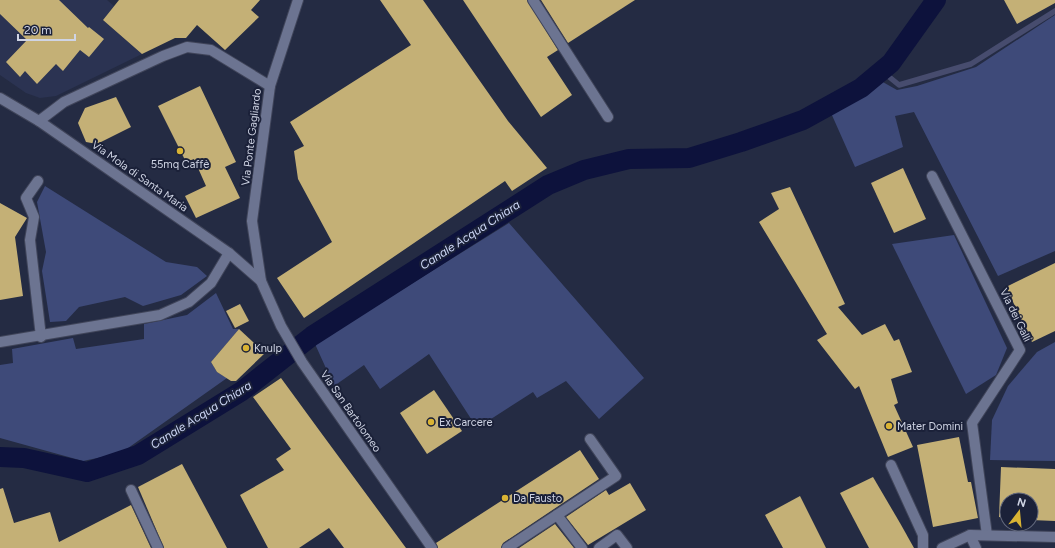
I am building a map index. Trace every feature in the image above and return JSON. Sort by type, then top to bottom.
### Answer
[{"type":"street","name":"Via Ponte Gagliardo","points":[[261,281],[252,221],[270,86],[298,0]]},
{"type":"street","points":[[534,0],[608,117]]},
{"type":"street","points":[[39,121],[64,102],[163,56],[187,48],[211,50],[270,86]]},
{"type":"street","name":"Via Mola di Santa Maria","points":[[0,98],[39,121],[229,253],[261,281]]},
{"type":"street","name":"Via dei Galli","points":[[932,176],[1020,350],[972,423],[987,535]]},
{"type":"street","points":[[38,181],[26,198],[34,217],[30,240],[41,337]]},
{"type":"street","points":[[0,342],[41,337],[160,315],[188,302],[211,283],[229,253]]},
{"type":"street","name":"Via San Bartolomeo","points":[[261,281],[281,326],[302,362],[432,548]]},
{"type":"street","points":[[507,548],[616,476],[590,439]]},
{"type":"street","points":[[891,465],[923,535],[923,548]]},
{"type":"street","points":[[131,490],[158,548]]},
{"type":"street","points":[[557,515],[582,548]]},
{"type":"street","points":[[599,548],[616,535],[627,548]]},
{"type":"street","points":[[970,536],[976,548]]},
{"type":"street","points":[[942,548],[970,536],[1055,537]]},
{"type":"shaded area","points":[[0,0],[107,0],[114,6],[103,20],[142,54],[56,96],[40,98],[26,93],[0,75]]},
{"type":"shaded area","points":[[1055,15],[1055,251],[998,276],[914,112],[895,116],[903,147],[855,167],[831,113],[881,81],[897,90],[917,86],[976,67]]},
{"type":"shaded area","points":[[45,186],[166,262],[197,267],[207,276],[181,295],[143,306],[125,297],[79,307],[66,321],[50,322],[42,271],[46,252],[37,202]]},
{"type":"shaded area","points":[[509,223],[644,378],[599,419],[566,381],[537,398],[533,392],[477,428],[429,354],[380,389],[364,365],[334,386],[315,344]]},
{"type":"shaded area","points":[[954,235],[1007,348],[996,375],[966,394],[892,244]]},
{"type":"shaded area","points":[[216,293],[233,329],[239,329],[211,362],[217,372],[227,378],[121,453],[83,461],[0,438],[0,365],[13,363],[12,349],[73,338],[76,349],[144,339],[144,324],[187,315]]},
{"type":"shaded area","points":[[1055,342],[1055,461],[990,460],[992,420],[1008,386],[1037,352]]},
{"type":"building","points":[[0,0],[59,0],[88,28],[89,27],[104,39],[89,57],[80,50],[63,71],[56,64],[37,84],[25,71],[20,77],[6,62],[27,40],[0,14]]},
{"type":"building","points":[[119,0],[260,0],[251,10],[259,17],[225,50],[197,25],[186,38],[175,38],[142,54],[103,20]]},
{"type":"building","points":[[380,0],[423,0],[508,121],[547,168],[512,191],[505,181],[304,318],[277,278],[332,242],[298,179],[294,151],[304,146],[290,122],[411,45]]},
{"type":"building","points":[[463,0],[527,0],[558,50],[547,57],[572,95],[541,117]]},
{"type":"building","points":[[541,0],[635,0],[568,43]]},
{"type":"building","points":[[1004,0],[1055,0],[1055,3],[1017,24]]},
{"type":"building","points":[[200,86],[236,162],[225,167],[240,198],[196,218],[185,196],[206,186],[194,159],[186,162],[158,106]]},
{"type":"building","points":[[116,97],[131,127],[97,144],[86,142],[78,123],[85,108]]},
{"type":"building","points":[[903,168],[926,219],[894,233],[871,183]]},
{"type":"building","points":[[790,187],[845,304],[838,307],[862,335],[885,324],[894,341],[899,339],[912,372],[891,379],[898,403],[894,405],[913,447],[888,457],[859,386],[855,389],[817,340],[827,334],[759,222],[779,209],[771,193]]},
{"type":"building","points":[[0,203],[27,218],[15,237],[23,296],[0,300]]},
{"type":"building","points":[[1055,263],[1055,331],[1032,342],[1006,287]]},
{"type":"building","points":[[240,304],[249,321],[235,328],[226,311]]},
{"type":"building","points":[[239,329],[265,353],[236,381],[231,381],[217,372],[211,362]]},
{"type":"building","points":[[281,378],[406,548],[344,548],[329,528],[299,548],[268,548],[240,495],[284,470],[276,459],[291,449],[253,397]]},
{"type":"building","name":"Ex Carcere","points":[[434,390],[462,431],[427,454],[400,413]]},
{"type":"building","points":[[959,437],[968,482],[971,482],[978,518],[933,527],[917,445]]},
{"type":"building","points":[[580,450],[599,479],[503,543],[501,548],[438,548],[436,543]]},
{"type":"building","points":[[182,464],[227,548],[164,548],[138,487]]},
{"type":"building","points":[[1001,467],[1055,469],[1055,521],[1039,520],[1039,492],[1000,492]]},
{"type":"building","points":[[873,477],[914,548],[869,548],[840,493]]},
{"type":"building","points":[[630,483],[646,510],[588,545],[566,517],[606,490],[609,495]]},
{"type":"building","points":[[3,488],[14,523],[50,512],[59,542],[131,505],[151,548],[0,548],[0,489]]},
{"type":"building","points":[[800,496],[826,548],[783,548],[765,515]]},
{"type":"building","points":[[555,524],[574,548],[519,548]]},
{"type":"waterway","name":"Canale Acqua Chiara","points":[[0,457],[24,458],[87,472],[138,455],[242,391],[312,336],[548,185],[584,170],[629,159],[689,158],[741,142],[803,120],[861,88],[891,63],[936,0]]},
{"type":"waterway","points":[[882,71],[899,85],[971,64],[1055,11]]},
{"type":"place","name":"55mq Caffè","points":[[180,151]]},
{"type":"place","name":"Knulp","points":[[246,348]]},
{"type":"place","name":"Ex Carcere","points":[[431,422]]},
{"type":"place","name":"Mater Domini","points":[[889,426]]},
{"type":"place","name":"Da Fausto","points":[[505,498]]}]
